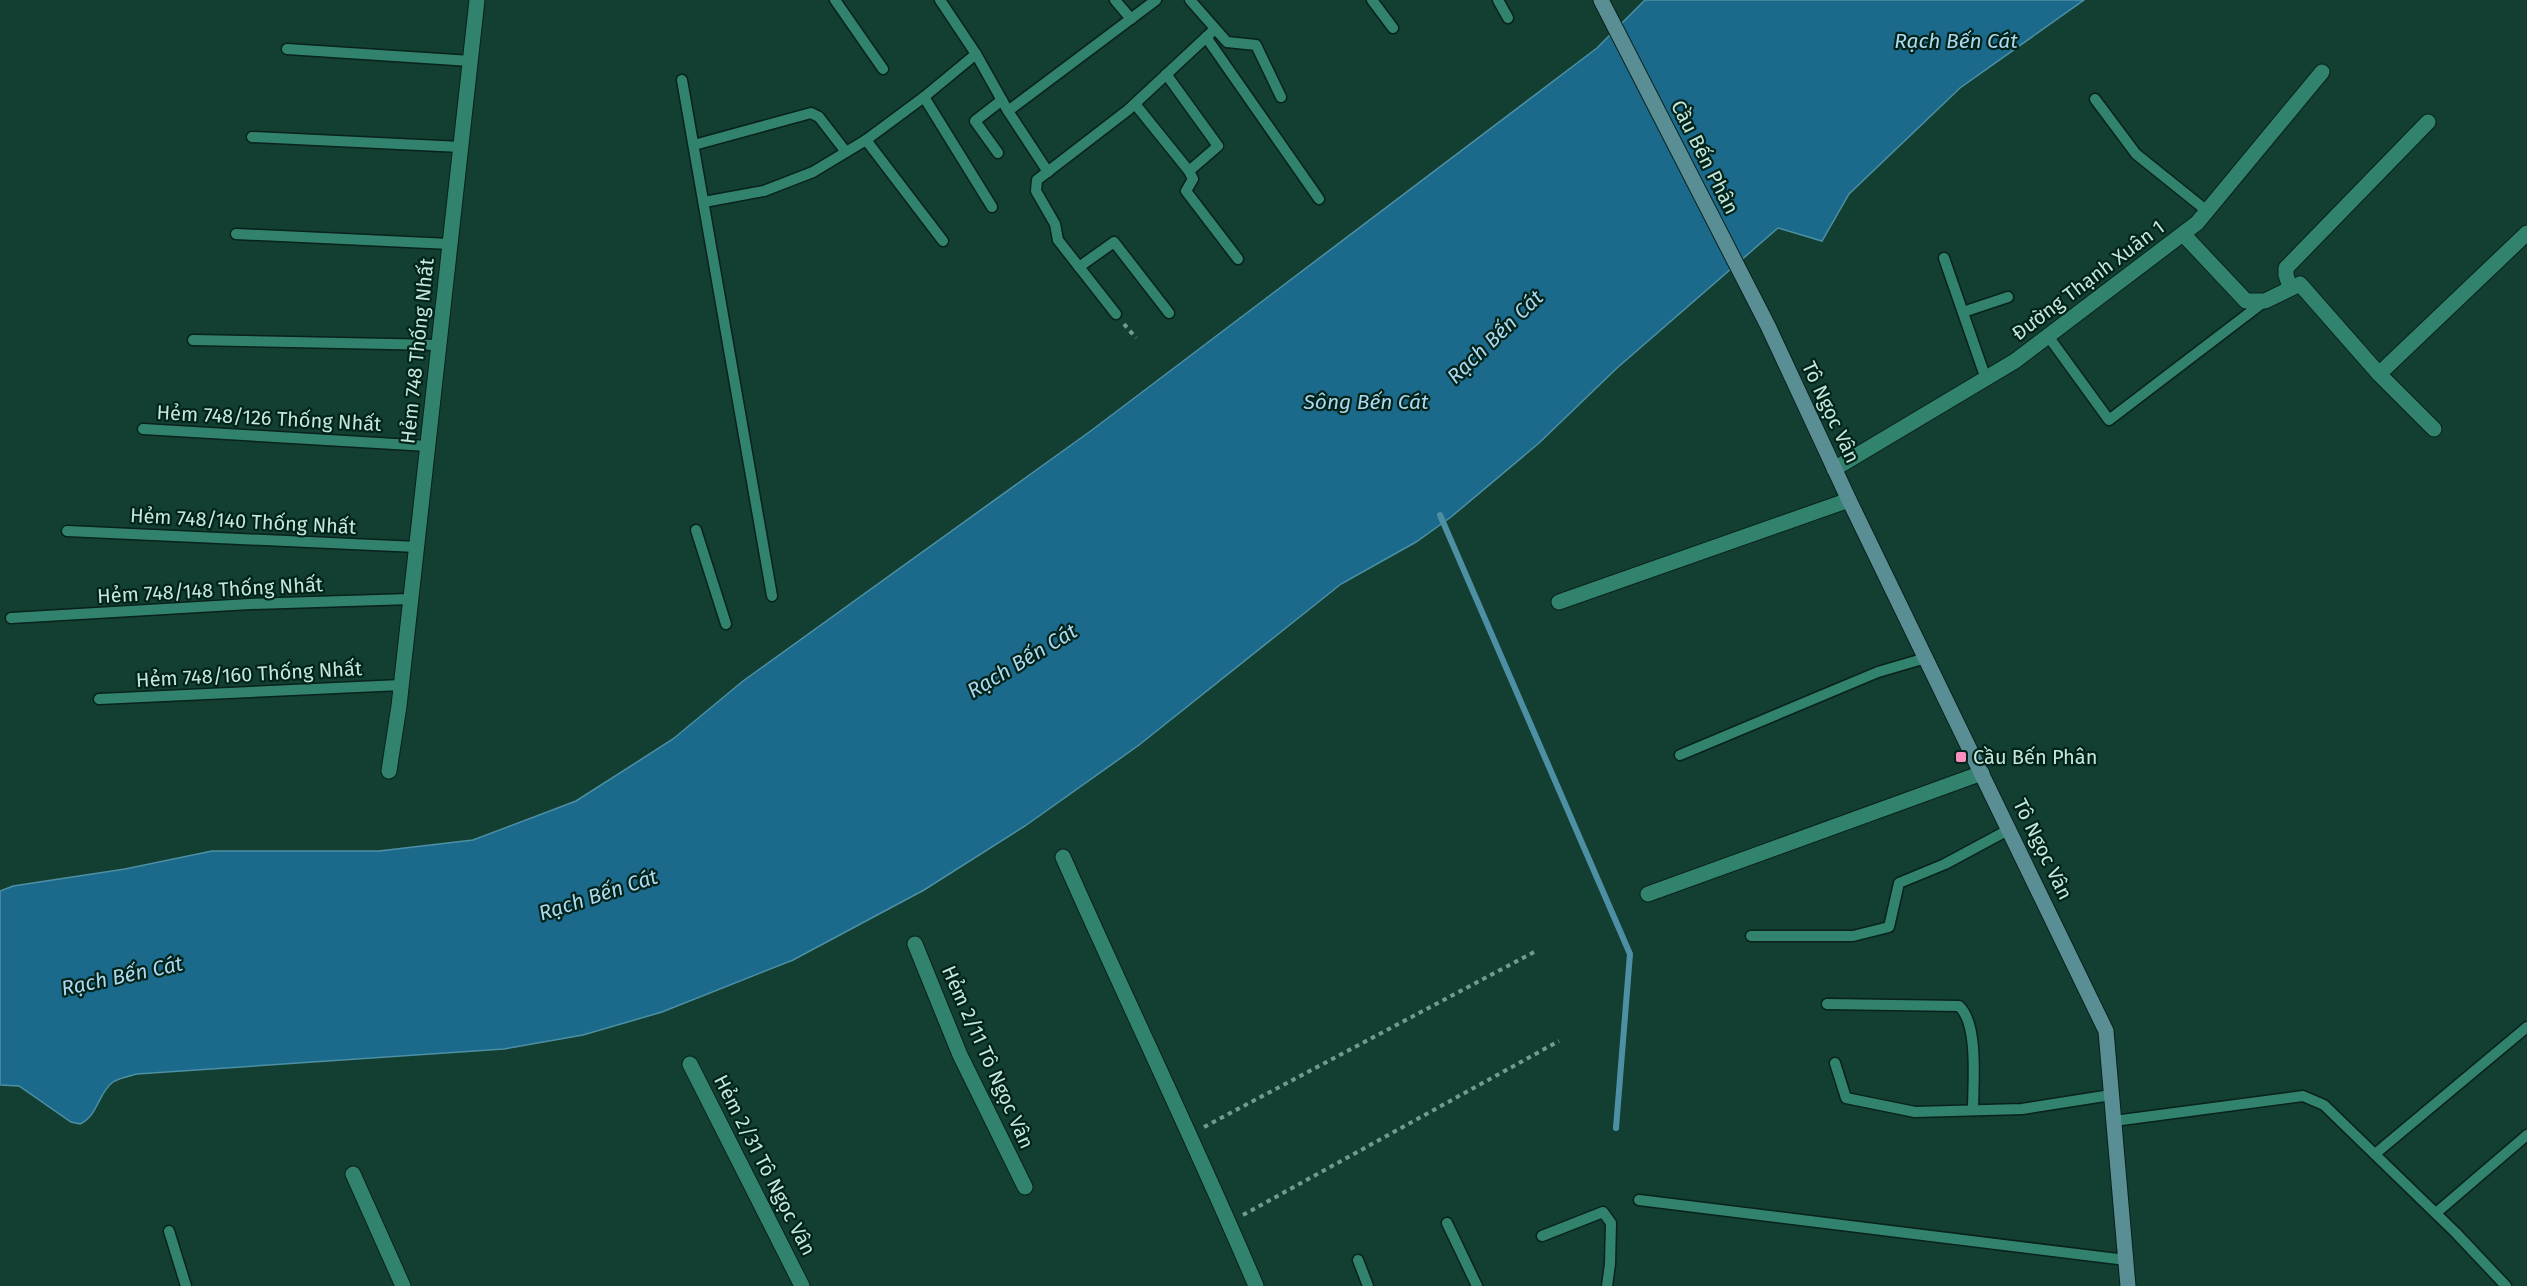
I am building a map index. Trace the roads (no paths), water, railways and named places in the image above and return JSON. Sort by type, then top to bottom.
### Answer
[{"type":"main road","name":"Cầu Bến Phân","points":[[1603,4],[1768,326]]},
{"type":"main road","name":"Tô Ngọc Vân","points":[[1768,326],[1834,469],[2106,1031],[2128,1286]]},
{"type":"street","name":"Hẻm 748 Thống Nhất","points":[[389,771],[399,706],[477,0]]},
{"type":"street","name":"Đường Thạnh Xuân 1","points":[[1834,469],[2015,361],[2197,223],[2322,72]]},
{"type":"street","points":[[2290,287],[2286,268],[2428,122]]},
{"type":"street","points":[[2379,374],[2527,233]]},
{"type":"street","points":[[2183,234],[2246,301],[2265,301],[2300,284],[2379,374],[2434,429]]},
{"type":"street","points":[[1559,602],[1849,500]]},
{"type":"street","points":[[1648,894],[1982,773]]},
{"type":"street","points":[[1063,857],[1130,1010],[1190,1134],[1256,1286]]},
{"type":"street","name":"Hẻm 2/11 Tô Ngọc Vân","points":[[915,944],[960,1055],[1025,1187]]},
{"type":"street","name":"Hẻm 2/31 Tô Ngọc Vân","points":[[690,1064],[802,1286]]},
{"type":"street","points":[[353,1174],[403,1286]]},
{"type":"lane","points":[[835,0],[883,69]]},
{"type":"lane","points":[[940,0],[1048,172]]},
{"type":"lane","points":[[1115,0],[1131,19]]},
{"type":"lane","points":[[1008,111],[1156,0]]},
{"type":"lane","points":[[1190,0],[1227,42],[1256,45],[1281,97]]},
{"type":"lane","points":[[1372,0],[1393,28]]},
{"type":"lane","points":[[1498,0],[1508,18]]},
{"type":"lane","points":[[1116,314],[1058,240],[1055,224],[1036,191],[1037,180],[1135,104],[1215,29]]},
{"type":"lane","points":[[1206,37],[1319,199]]},
{"type":"lane","points":[[287,49],[471,61]]},
{"type":"lane","points":[[704,202],[764,190],[813,172],[866,140],[924,98],[976,54]]},
{"type":"lane","points":[[1166,74],[1218,146],[1189,171]]},
{"type":"lane","points":[[682,80],[772,596]]},
{"type":"lane","points":[[924,98],[992,207]]},
{"type":"lane","points":[[2095,99],[2136,154],[2207,211]]},
{"type":"lane","points":[[998,153],[975,121],[1002,100]]},
{"type":"lane","points":[[1135,104],[1189,171],[1193,179],[1186,192],[1238,259]]},
{"type":"lane","points":[[694,145],[811,113],[819,117],[846,152]]},
{"type":"lane","points":[[252,137],[461,147]]},
{"type":"lane","points":[[866,140],[943,241]]},
{"type":"lane","points":[[236,234],[450,244]]},
{"type":"lane","points":[[1079,267],[1114,242],[1169,312]]},
{"type":"lane","points":[[1944,258],[1986,379]]},
{"type":"lane","points":[[1962,312],[2008,297]]},
{"type":"lane","points":[[2048,336],[2109,420],[2265,301]]},
{"type":"lane","points":[[193,340],[439,345]]},
{"type":"lane","name":"Hẻm 748/126 Thống Nhất","points":[[143,429],[428,446]]},
{"type":"lane","points":[[696,530],[726,624]]},
{"type":"lane","name":"Hẻm 748/140 Thống Nhất","points":[[67,531],[417,547]]},
{"type":"lane","name":"Hẻm 748/148 Thống Nhất","points":[[11,618],[250,604],[411,599]]},
{"type":"lane","points":[[1680,755],[1878,672],[1926,658]]},
{"type":"lane","name":"Hẻm 748/160 Thống Nhất","points":[[99,699],[401,685]]},
{"type":"lane","points":[[1750,936],[1853,936],[1889,927],[1899,883],[1945,864],[2010,829]]},
{"type":"lane","points":[[1827,1004],[1959,1006],[1969,1019],[1972,1039],[1973,1110]]},
{"type":"lane","points":[[2375,1154],[2527,1027]]},
{"type":"lane","points":[[1835,1063],[1846,1098],[1916,1112],[2022,1109],[2111,1095]]},
{"type":"lane","points":[[2114,1121],[2303,1095],[2324,1105],[2436,1213],[2506,1286]]},
{"type":"lane","points":[[2436,1213],[2527,1135]]},
{"type":"lane","points":[[1639,1200],[2126,1260]]},
{"type":"lane","points":[[1542,1236],[1603,1212],[1611,1223],[1610,1264],[1606,1286]]},
{"type":"lane","points":[[1448,1223],[1477,1286]]},
{"type":"lane","points":[[169,1231],[186,1286]]},
{"type":"lane","points":[[1358,1260],[1368,1286]]},
{"type":"water","name":"Sông Bến Cát","points":[[1645,0],[2084,0],[1960,88],[1849,194],[1822,241],[1778,228],[1617,368],[1539,443],[1451,517],[1416,542],[1341,584],[1139,745],[1025,826],[924,890],[793,960],[662,1012],[583,1035],[504,1049],[137,1074],[113,1082],[104,1092],[91,1116],[80,1124],[71,1122],[19,1086],[0,1085],[0,891],[13,886],[125,869],[212,851],[379,851],[473,840],[576,801],[673,739],[743,681],[1092,430],[1597,48]]},
{"type":"waterway","points":[[1440,515],[1630,954],[1616,1128]]},
{"type":"place","name":"Cầu Bến Phân","points":[[1961,757]]},
{"type":"water label","name":"Rạch Bến Cát","points":[[1956,41]]},
{"type":"water label","name":"Rạch Bến Cát","points":[[1495,337]]},
{"type":"water label","name":"Rạch Bến Cát","points":[[1022,661]]},
{"type":"water label","name":"Rạch Bến Cát","points":[[598,895]]},
{"type":"water label","name":"Rạch Bến Cát","points":[[122,976]]}]
